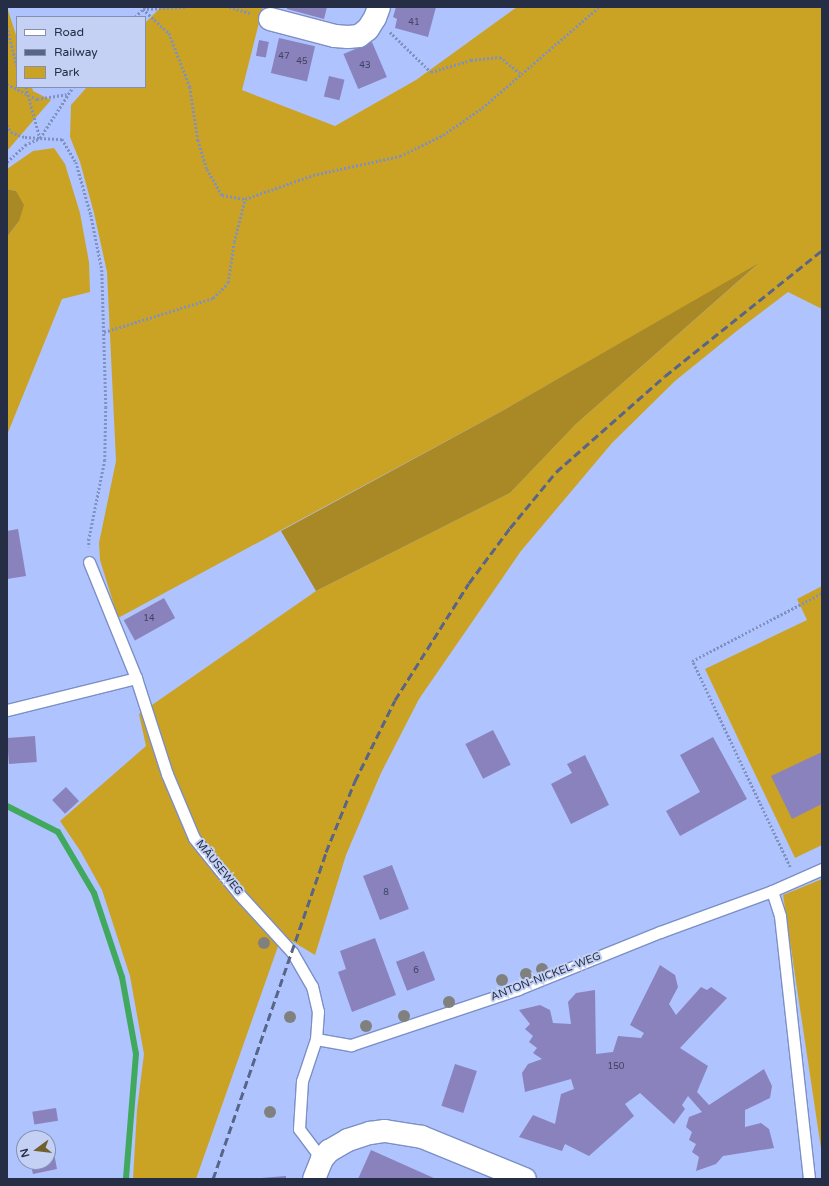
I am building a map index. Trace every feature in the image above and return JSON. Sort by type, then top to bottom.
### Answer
[{"type":"street","points":[[270,19],[335,36],[348,37],[358,36],[368,29],[377,12]]},
{"type":"street","points":[[318,1169],[329,1150],[348,1140],[370,1133],[385,1131],[422,1137],[525,1179]]},
{"type":"lane","name":"MÄUSEWEG","points":[[89,562],[136,678],[167,774],[194,838],[239,894],[292,952],[312,986],[318,1011],[316,1039],[302,1081],[299,1129],[318,1169]]},
{"type":"lane","points":[[7,710],[136,678]]},
{"type":"lane","name":"ANTON-NICKEL-WEG","points":[[316,1039],[351,1045],[518,989],[660,932],[772,891],[822,869]]},
{"type":"lane","points":[[772,891],[780,916],[809,1179]]},
{"type":"path","points":[[162,9],[166,7]]},
{"type":"path","points":[[136,16],[144,8],[162,9],[187,7]]},
{"type":"path","points":[[144,8],[169,33],[190,86],[198,140],[207,169],[222,195],[245,199],[313,175],[400,156],[443,135],[482,108],[599,7]]},
{"type":"path","points":[[377,12],[431,72],[471,60],[500,57],[521,74]]},
{"type":"path","points":[[7,26],[16,62]]},
{"type":"path","points":[[7,84],[30,97],[37,99],[67,94]]},
{"type":"path","points":[[26,88],[40,138]]},
{"type":"path","points":[[7,162],[25,145],[40,138],[72,88]]},
{"type":"path","points":[[7,125],[11,132],[25,137],[62,139],[76,162],[91,215],[102,270],[106,407],[105,460],[89,539],[89,562]]},
{"type":"path","points":[[104,332],[213,298],[228,283],[234,242],[245,199]]},
{"type":"path","points":[[797,880],[692,661],[822,594]]},
{"type":"green space","points":[[7,7],[16,35],[16,88],[32,88],[33,91],[51,100],[7,151]]},
{"type":"green space","points":[[161,7],[263,7],[242,90],[335,126],[416,80],[517,7],[822,7],[822,309],[788,292],[738,330],[675,381],[612,443],[521,551],[419,699],[381,773],[346,855],[315,955],[282,935],[196,1179],[133,1179],[137,1110],[144,1054],[130,976],[102,890],[81,852],[60,821],[146,746],[139,714],[316,591],[510,493],[576,424],[757,265],[502,411],[118,618],[100,560],[99,543],[116,461],[107,272],[94,213],[80,162],[70,137],[71,105],[86,88],[146,88],[146,22]]},
{"type":"green space","points":[[54,148],[65,164],[80,213],[89,262],[90,292],[62,299],[7,435],[7,237],[19,221],[16,191],[7,189],[7,169],[33,151]]},
{"type":"green space","points":[[822,586],[822,845],[795,858],[705,669],[807,620],[797,599]]},
{"type":"green space","points":[[822,879],[822,1155],[783,895]]},
{"type":"shaded area","points":[[7,189],[16,191],[24,205],[19,221],[7,237]]},
{"type":"shaded area","points":[[759,263],[576,424],[510,493],[316,591],[281,531],[502,411]]},
{"type":"building","points":[[287,7],[327,7],[324,19],[287,9]]},
{"type":"building","points":[[396,7],[436,7],[428,37],[395,28],[397,19],[393,17]]},
{"type":"building","points":[[279,38],[315,46],[307,81],[271,73]]},
{"type":"building","points":[[259,40],[269,42],[266,58],[256,56]]},
{"type":"building","points":[[372,42],[387,77],[358,89],[343,54]]},
{"type":"building","points":[[329,76],[345,80],[339,100],[324,96]]},
{"type":"building","points":[[18,529],[26,576],[7,579],[7,531]]},
{"type":"building","points":[[164,598],[175,618],[135,640],[124,620]]},
{"type":"building","points":[[493,730],[511,765],[483,779],[465,744]]},
{"type":"building","points":[[35,736],[37,762],[9,764],[7,738]]},
{"type":"building","points":[[713,737],[747,799],[680,836],[666,811],[700,792],[680,755]]},
{"type":"building","points":[[822,752],[822,804],[792,819],[771,776]]},
{"type":"building","points":[[585,755],[609,805],[571,824],[551,784],[572,773],[567,764]]},
{"type":"building","points":[[66,787],[79,801],[65,814],[52,800]]},
{"type":"building","points":[[392,865],[409,909],[380,920],[363,876]]},
{"type":"building","points":[[375,938],[396,995],[352,1012],[338,972],[346,969],[340,951]]},
{"type":"building","points":[[424,951],[435,980],[407,991],[396,962]]},
{"type":"building","points":[[660,965],[675,975],[678,987],[669,1004],[676,1015],[701,987],[707,990],[711,987],[727,998],[680,1048],[708,1066],[697,1092],[709,1105],[764,1069],[772,1086],[770,1098],[745,1110],[745,1127],[761,1123],[769,1129],[774,1148],[723,1156],[716,1164],[696,1171],[699,1157],[692,1152],[696,1144],[689,1140],[692,1132],[686,1127],[689,1117],[702,1112],[688,1096],[682,1105],[685,1109],[674,1124],[640,1093],[625,1104],[634,1116],[589,1156],[565,1144],[562,1151],[519,1137],[533,1115],[555,1124],[561,1094],[574,1089],[571,1079],[525,1092],[522,1073],[528,1064],[542,1059],[533,1053],[537,1048],[529,1042],[533,1036],[525,1029],[530,1024],[519,1010],[540,1005],[550,1010],[553,1023],[571,1024],[568,1002],[576,993],[595,990],[596,1054],[613,1052],[618,1036],[641,1038],[644,1033],[630,1025]]},
{"type":"building","points":[[455,1064],[477,1071],[463,1113],[441,1106]]},
{"type":"building","points":[[56,1108],[58,1121],[34,1125],[32,1112]]},
{"type":"building","points":[[371,1150],[436,1179],[358,1179]]},
{"type":"building","points":[[32,1170],[52,1170],[33,1174]]},
{"type":"building","points":[[286,1176],[286,1179],[261,1179],[261,1178]]},
{"type":"waterway","points":[[7,806],[58,832],[94,893],[122,977],[136,1054],[126,1179]]},
{"type":"railway","points":[[213,1179],[326,852],[355,781],[395,700],[469,583],[510,528],[556,472],[665,376],[822,250]]}]
